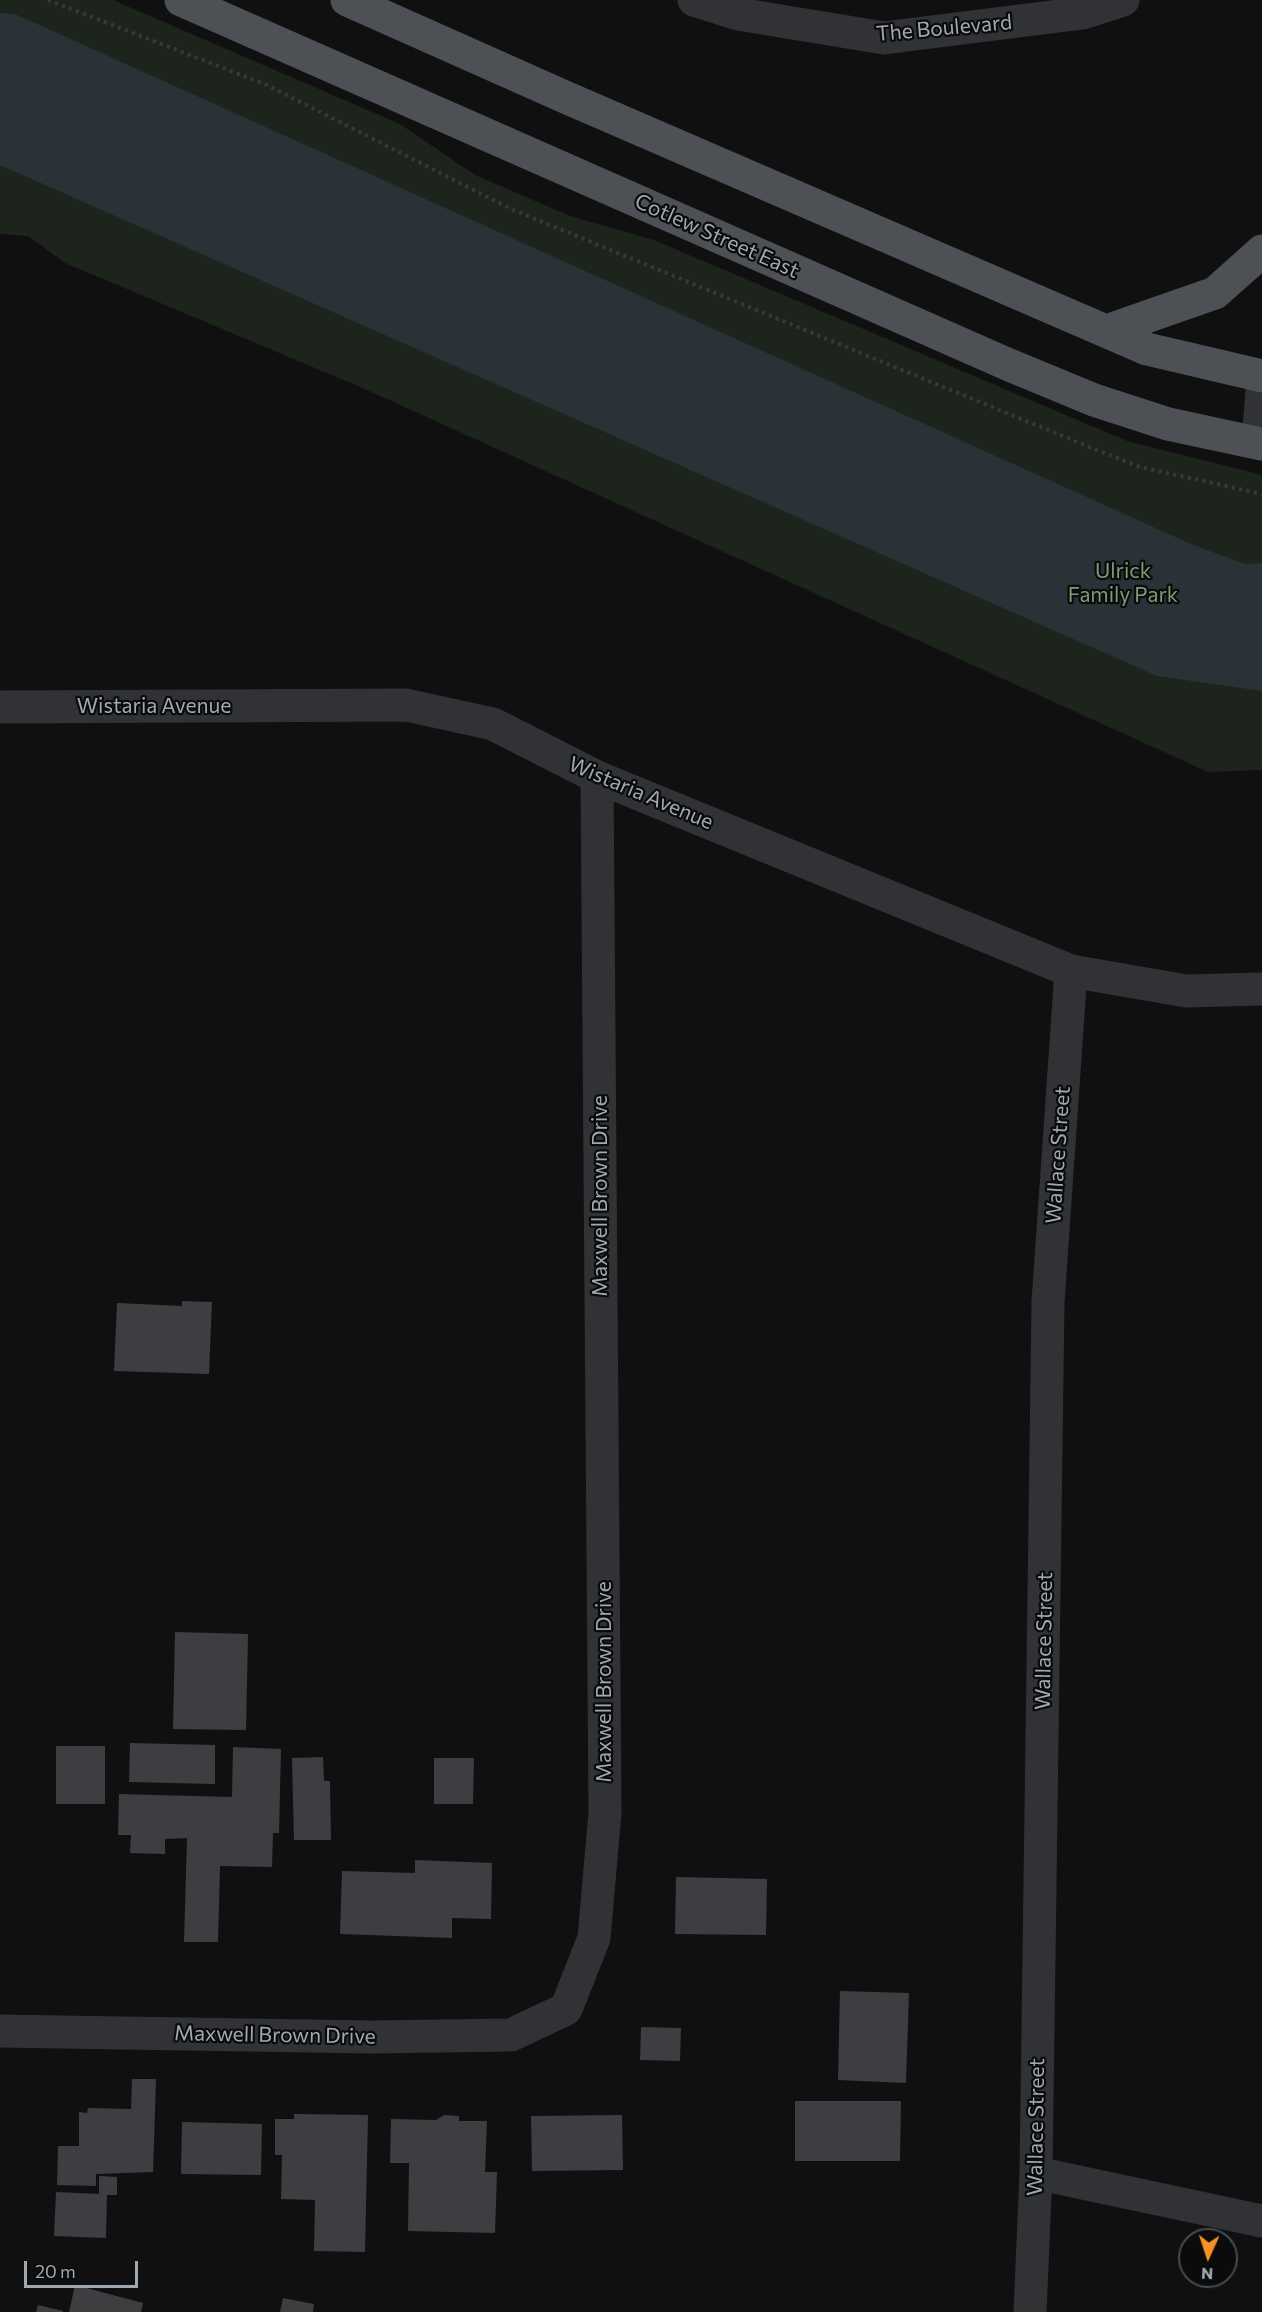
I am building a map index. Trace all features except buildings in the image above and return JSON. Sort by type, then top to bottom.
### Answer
[{"type":"main road","name":"Cotlew Street East","points":[[181,0],[1094,400],[1168,424],[1260,443]]},
{"type":"main road","points":[[347,0],[576,102],[1147,349],[1262,376]]},
{"type":"main road","points":[[1106,331],[1215,293],[1262,251]]},
{"type":"street","name":"The Boulevard","points":[[694,0],[738,14],[884,38],[1083,13],[1124,0]]},
{"type":"street","points":[[1260,443],[1262,390]]},
{"type":"street","name":"Wistaria Avenue","points":[[0,707],[406,705],[493,724],[597,777],[1071,971],[1186,991],[1262,989]]},
{"type":"street","name":"Maxwell Brown Drive","points":[[0,2031],[370,2037],[511,2035],[566,2009],[594,1938],[605,1813],[597,777]]},
{"type":"street","name":"Wallace Street","points":[[1030,2312],[1036,2173],[1048,1302],[1071,971]]},
{"type":"street","points":[[1036,2173],[1262,2221]]},
{"type":"path","points":[[48,0],[267,86],[511,209],[1111,456],[1160,472],[1262,495]]},
{"type":"green space","name":"Ulrick Family Park","points":[[0,0],[113,0],[400,124],[475,175],[570,216],[654,240],[1127,441],[1262,475],[1262,770],[1208,772],[365,389],[65,263],[28,236],[0,234]]},
{"type":"shaded area","points":[[0,13],[15,14],[1191,544],[1245,564],[1262,563],[1262,691],[1157,676],[0,165]]}]
